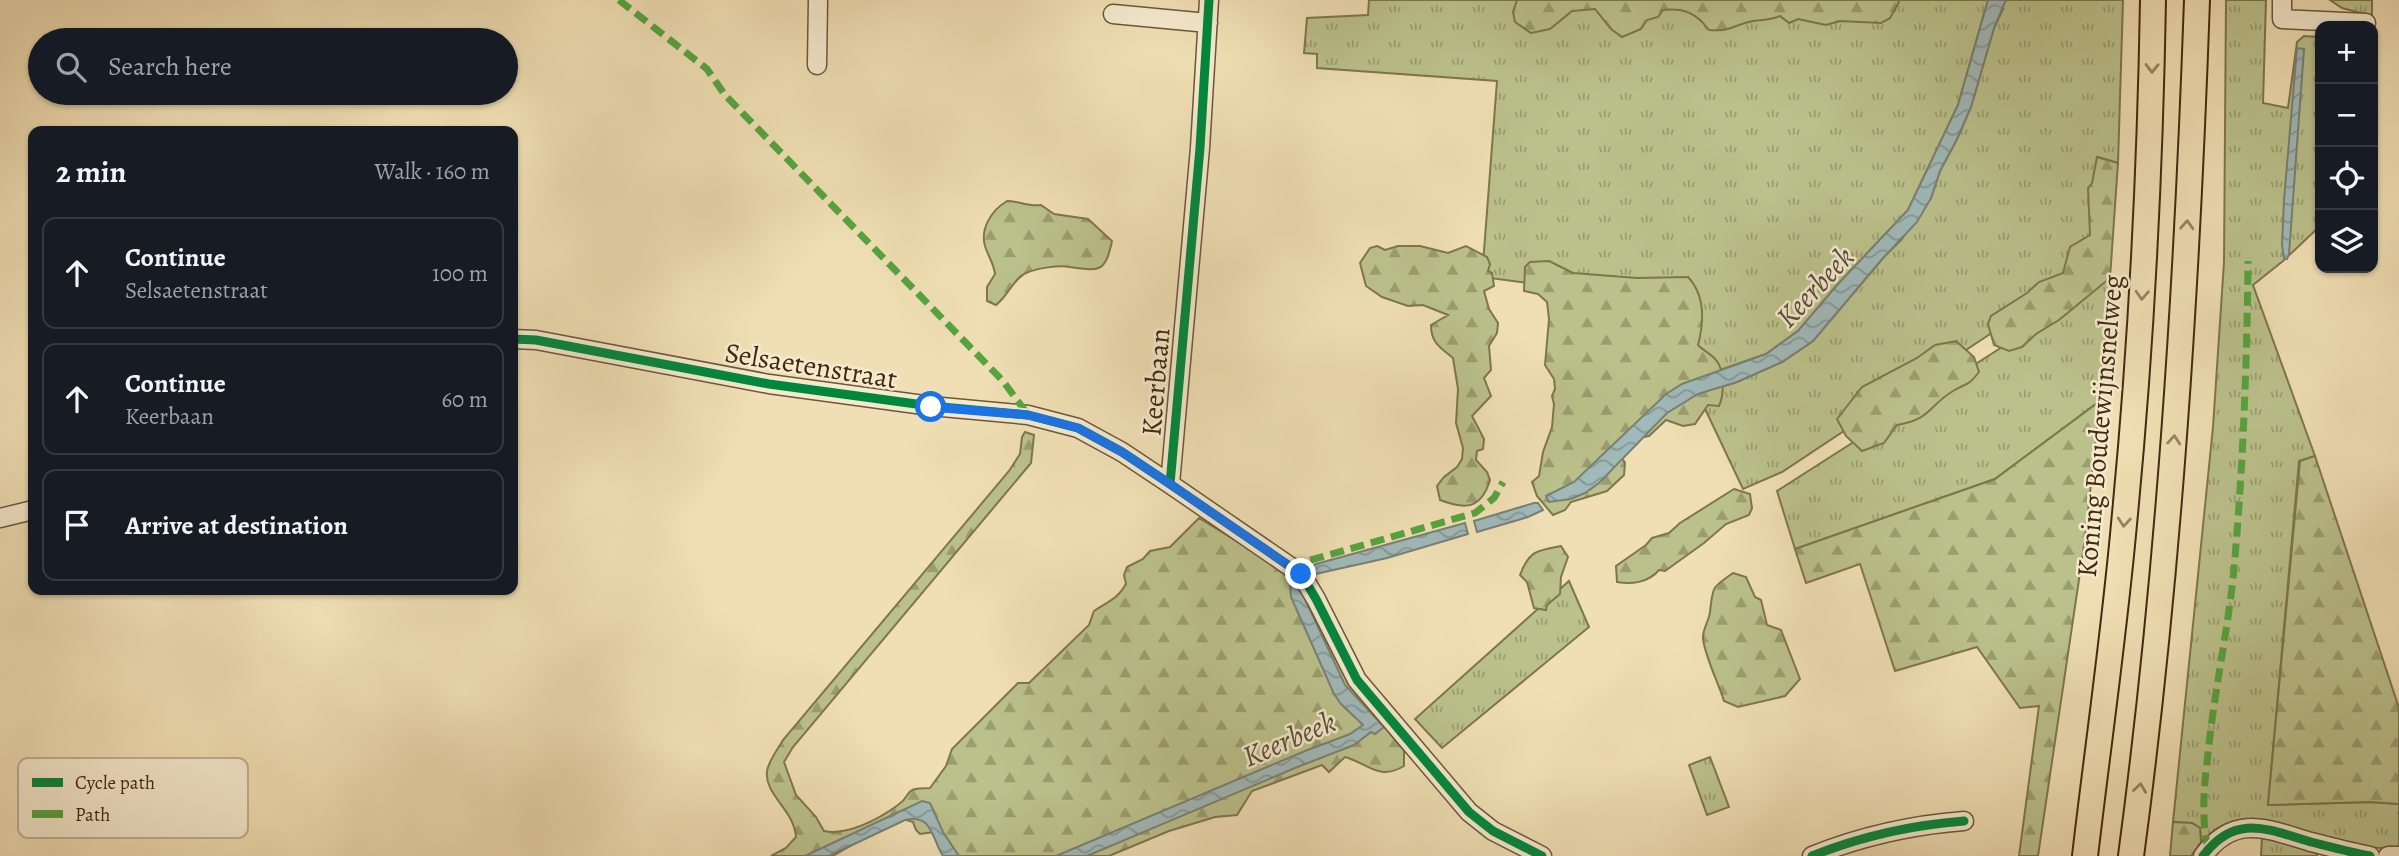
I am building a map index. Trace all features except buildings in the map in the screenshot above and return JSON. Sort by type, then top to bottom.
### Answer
[{"type":"highway","name":"Koning Boudewijnsnelweg","points":[[2085,856],[2124,525],[2139,341],[2151,117],[2153,0]]},
{"type":"highway","points":[[2131,856],[2144,763],[2170,493],[2181,342],[2197,0]]},
{"type":"street","points":[[817,65],[818,0]]},
{"type":"street","name":"Keerbaan","points":[[1170,484],[1200,148],[1209,0]]},
{"type":"street","points":[[2282,0],[2282,19],[2324,21]]},
{"type":"street","points":[[1112,13],[1208,23]]},
{"type":"street","name":"Selsaetenstraat","points":[[518,339],[536,340],[769,384],[931,407],[1028,415],[1056,421],[1078,428],[1122,452],[1170,484]]},
{"type":"street","points":[[1170,484],[1301,574],[1357,680],[1469,812],[1493,831],[1542,856]]},
{"type":"street","points":[[0,518],[28,511]]},
{"type":"street","points":[[1812,856],[1882,832],[1964,821]]},
{"type":"street","points":[[2203,856],[2214,841],[2232,831],[2245,828],[2265,829],[2370,856]]},
{"type":"street","points":[[2388,856],[2399,856]]},
{"type":"green space","points":[[1369,0],[2123,0],[2118,163],[2098,157],[2093,253],[2064,285],[1782,472],[1743,489],[1698,394],[1737,382],[1782,362],[1813,341],[1901,240],[1931,198],[1940,171],[1971,107],[1994,28],[2003,9],[1985,10],[1958,105],[1908,210],[1799,330],[1766,354],[1688,381],[1567,288],[1482,277],[1497,81],[1317,68],[1317,54],[1304,53],[1307,18],[1368,15]]},
{"type":"green space","points":[[1517,0],[1899,2],[1890,18],[1881,23],[1840,21],[1826,25],[1798,19],[1789,23],[1780,16],[1717,30],[1709,30],[1689,13],[1663,10],[1658,17],[1647,20],[1641,29],[1622,37],[1611,29],[1595,9],[1572,11],[1550,29],[1531,33],[1515,22],[1513,12]]},
{"type":"green space","points":[[2226,0],[2266,0],[2263,103],[2288,108],[2297,42],[2304,36],[2315,37],[2315,231],[2253,285],[2315,456],[2299,461],[2268,805],[2370,802],[2399,804],[2399,849],[2363,847],[2251,820],[2223,825],[2201,842],[2200,828],[2192,823],[2173,822],[2213,427],[2224,262]]},
{"type":"green space","points":[[2330,0],[2372,0],[2372,16],[2342,8]]},
{"type":"green space","points":[[2097,157],[2118,163],[2110,278],[2022,347],[2009,351],[1994,345],[1988,324],[1991,316],[2039,282],[2063,273],[2070,247],[2090,235],[2088,188],[2092,183]]},
{"type":"green space","points":[[1007,201],[1041,205],[1054,214],[1088,219],[1112,241],[1104,264],[1095,269],[1060,266],[1031,271],[1022,275],[996,305],[987,301],[987,287],[995,274],[985,246],[984,233],[992,214]]},
{"type":"green space","points":[[1377,246],[1385,250],[1398,246],[1420,246],[1448,253],[1466,246],[1487,257],[1490,264],[1488,271],[1492,273],[1494,286],[1484,291],[1489,309],[1498,323],[1497,333],[1489,346],[1491,370],[1484,378],[1491,396],[1472,416],[1484,439],[1483,449],[1477,451],[1476,460],[1487,472],[1490,480],[1482,497],[1471,505],[1440,500],[1437,486],[1457,467],[1462,459],[1463,448],[1456,423],[1458,389],[1453,358],[1437,344],[1431,331],[1431,325],[1448,315],[1423,305],[1408,306],[1382,297],[1366,286],[1360,263],[1370,248]]},
{"type":"green space","points":[[1549,261],[1573,273],[1637,278],[1688,277],[1698,292],[1702,309],[1698,345],[1719,364],[1723,383],[1719,406],[1708,405],[1695,424],[1683,426],[1666,420],[1649,436],[1638,438],[1621,456],[1625,463],[1624,475],[1607,491],[1571,502],[1565,510],[1553,515],[1537,496],[1532,482],[1539,476],[1543,452],[1552,427],[1554,404],[1554,379],[1545,365],[1549,319],[1547,302],[1538,294],[1524,291],[1525,267],[1530,262]]},
{"type":"green space","points":[[2110,278],[2100,401],[1995,479],[1795,549],[1777,491]]},
{"type":"green space","points":[[1956,341],[1974,357],[1979,372],[1969,382],[1945,397],[1924,416],[1897,425],[1884,443],[1862,451],[1846,436],[1837,419],[1862,387],[1917,358],[1935,345]]},
{"type":"green space","points":[[2100,401],[2085,539],[2038,856],[2019,856],[2039,706],[2020,708],[1977,647],[1895,671],[1860,564],[1806,583],[1795,549],[1995,479]]},
{"type":"green space","points":[[1025,432],[1034,435],[1031,463],[793,747],[784,762],[796,795],[816,817],[824,831],[853,829],[882,816],[903,801],[911,790],[930,788],[946,766],[952,749],[1018,683],[1029,683],[1089,625],[1094,611],[1119,594],[1126,584],[1124,575],[1127,567],[1143,559],[1150,551],[1170,547],[1199,518],[1287,572],[1297,582],[1349,685],[1404,750],[1404,766],[1381,772],[1345,757],[1329,772],[1322,765],[1252,791],[1237,815],[1215,817],[1169,831],[1109,856],[956,856],[934,832],[920,834],[913,822],[903,819],[877,830],[833,856],[771,856],[786,848],[796,837],[790,818],[767,780],[768,767],[774,755],[783,740],[1009,471],[1020,454]]},
{"type":"green space","points":[[2315,456],[2399,708],[2399,804],[2370,802],[2268,805],[2300,461]]},
{"type":"green space","points":[[1734,489],[1750,494],[1752,508],[1749,515],[1726,524],[1665,571],[1659,570],[1640,582],[1617,582],[1616,566],[1652,538],[1669,533],[1680,523]]},
{"type":"green space","points":[[1561,546],[1568,557],[1561,577],[1560,594],[1547,605],[1546,610],[1534,608],[1527,582],[1520,575],[1523,567],[1535,553]]},
{"type":"green space","points":[[1733,573],[1746,577],[1755,597],[1761,600],[1767,625],[1781,630],[1800,679],[1785,696],[1738,707],[1724,701],[1703,639],[1714,589]]},
{"type":"green space","points":[[1569,581],[1589,627],[1442,748],[1415,719]]},
{"type":"green space","points":[[1710,757],[1729,807],[1707,815],[1689,765]]},
{"type":"green space","points":[[2173,822],[2192,823],[2200,828],[2201,842],[2191,856],[2170,856]]},
{"type":"green space","points":[[2262,836],[2316,850],[2317,856],[2261,856]]},
{"type":"water","points":[[1988,0],[2006,0],[1994,28],[1971,107],[1940,171],[1931,198],[1917,222],[1813,341],[1782,362],[1737,382],[1698,394],[1667,413],[1599,483],[1571,499],[1549,502],[1546,496],[1574,482],[1666,394],[1682,384],[1766,354],[1798,331],[1908,210],[1958,105]]},
{"type":"water","points":[[2297,48],[2304,49],[2289,254],[2287,259],[2284,259],[2284,200]]},
{"type":"water","points":[[1538,503],[1543,510],[1477,532],[1474,521]]},
{"type":"water","points":[[1465,523],[1468,534],[1387,558],[1311,575],[1310,568],[1316,564]]},
{"type":"water","points":[[1290,582],[1297,582],[1345,685],[1384,727],[1375,734],[1371,732],[1354,745],[1087,856],[1056,856],[1350,734],[1363,725],[1334,694],[1291,597]]},
{"type":"water","points":[[922,801],[930,803],[943,832],[959,856],[943,856],[930,829],[921,820],[914,819],[905,820],[829,856],[805,856]]},
{"type":"marked path","points":[[619,0],[707,69],[725,95],[1003,381],[1028,415]]},
{"type":"marked path","points":[[2208,849],[2204,825],[2204,790],[2234,569],[2244,415],[2248,261]]},
{"type":"marked path","points":[[1290,566],[1475,513],[1494,498],[1503,482]]},
{"type":"cycle path","points":[[1170,484],[1200,148],[1209,0]]},
{"type":"cycle path","points":[[518,339],[536,340],[769,384],[931,406],[1028,415],[1078,428],[1122,452],[1301,574],[1357,680],[1469,812],[1493,831],[1542,856]]},
{"type":"cycle path","points":[[1812,856],[1887,832],[1964,821]]},
{"type":"cycle path","points":[[2203,856],[2227,834],[2252,828],[2266,829],[2370,856]]},
{"type":"route","points":[[931,407],[1028,415],[1078,428],[1122,452],[1301,574]]},
{"type":"water label","name":"Keerbeek","points":[[1815,287]]},
{"type":"water label","name":"Keerbeek","points":[[1289,739]]}]
